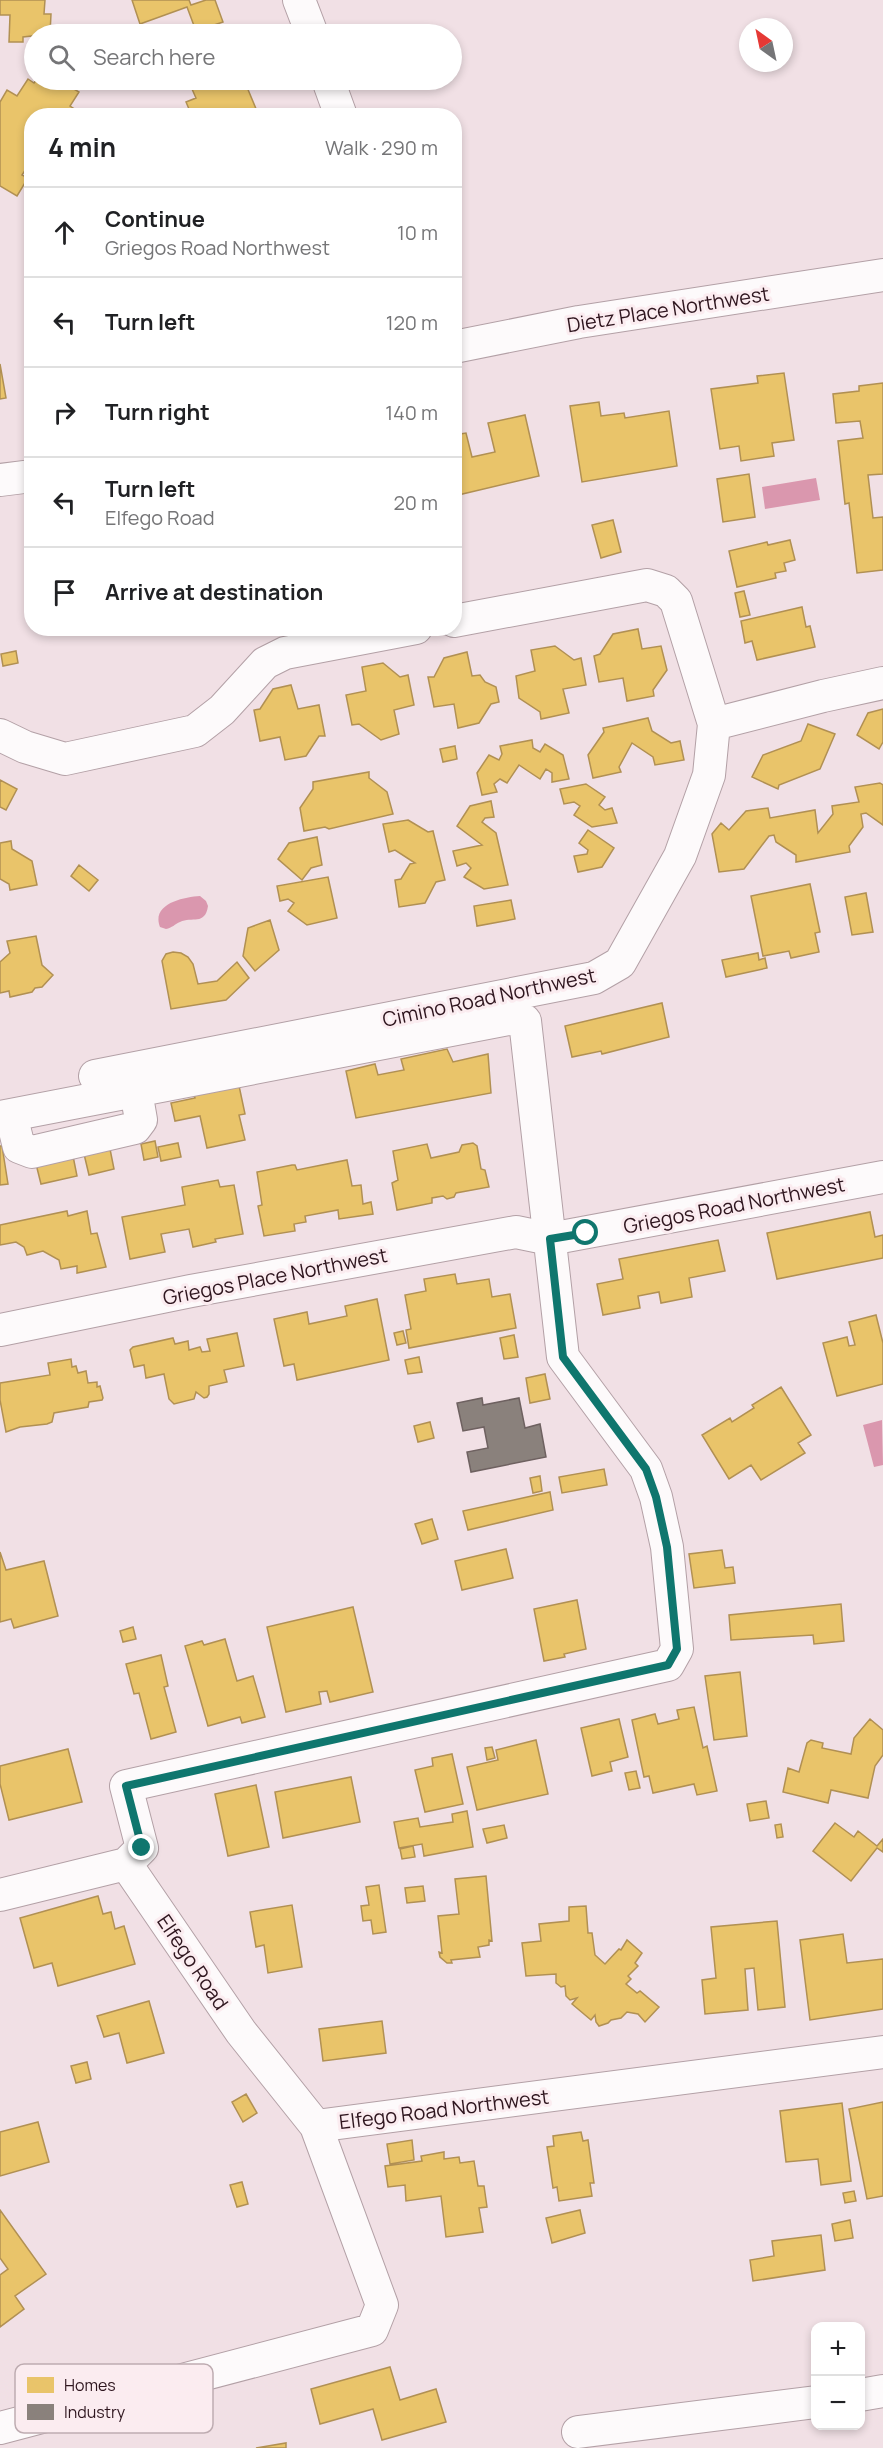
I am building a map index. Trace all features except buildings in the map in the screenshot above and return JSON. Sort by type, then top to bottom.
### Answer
[{"type":"street","points":[[299,0],[308,24]]},
{"type":"street","points":[[332,90],[338,108]]},
{"type":"street","name":"Dietz Place Northwest","points":[[462,345],[579,322],[883,275]]},
{"type":"street","points":[[0,480],[24,477]]},
{"type":"street","points":[[462,620],[646,585],[666,591],[676,601],[714,724],[883,683]]},
{"type":"street","points":[[0,735],[25,747],[65,759],[195,731],[222,710],[265,663],[285,653],[374,636]]},
{"type":"street","name":"Cimino Road Northwest","points":[[4,1109],[594,978],[620,963],[680,856],[709,775],[714,724]]},
{"type":"street","points":[[0,1895],[126,1864],[142,1848],[126,1786],[668,1665],[677,1649],[667,1547],[656,1497],[646,1469],[563,1357],[525,1021],[508,1019],[136,1091],[4,1109]]},
{"type":"street","name":"Griegos Road Northwest","points":[[550,1239],[883,1177]]},
{"type":"street","name":"Griegos Place Northwest","points":[[0,1330],[203,1289],[516,1232],[550,1239]]},
{"type":"street","name":"Elfego Road","points":[[126,1864],[242,2032],[316,2126]]},
{"type":"street","name":"Elfego Road Northwest","points":[[213,2372],[372,2330],[382,2305],[316,2126],[883,2052]]},
{"type":"street","points":[[865,2394],[883,2391]]},
{"type":"street","points":[[578,2432],[811,2403]]},
{"type":"street","name":"Elfego Road Northwest","points":[[0,2428],[15,2424]]},
{"type":"shaded area","points":[[816,478],[820,500],[765,509],[762,487]]},
{"type":"shaded area","points":[[200,896],[208,906],[204,916],[185,920],[166,929],[160,927],[158,919],[164,907],[178,900]]},
{"type":"shaded area","points":[[882,1420],[883,1465],[874,1467],[863,1425]]},
{"type":"route","points":[[142,1848],[126,1786],[668,1665],[677,1649],[667,1547],[656,1497],[646,1469],[563,1357],[550,1239],[586,1233]]}]
